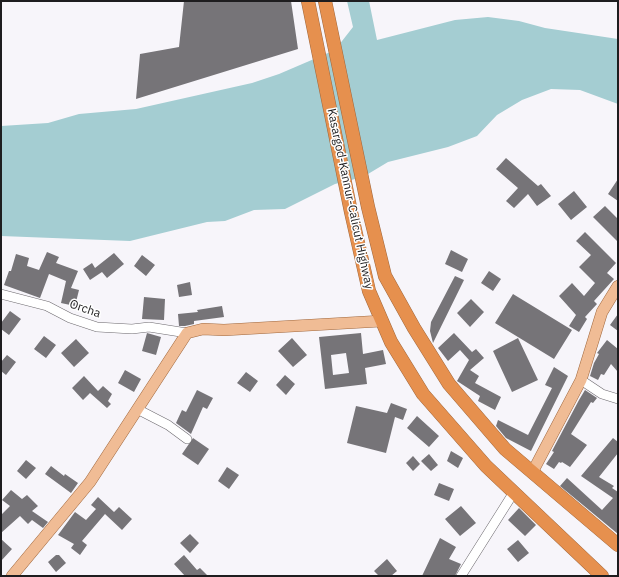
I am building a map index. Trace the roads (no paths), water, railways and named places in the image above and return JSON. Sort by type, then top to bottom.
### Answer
[{"type":"highway","name":"Kasargod-Kannur-Calicut Highway","points":[[308,1],[351,212],[370,291],[390,342],[423,394],[486,466],[602,576]]},
{"type":"highway","name":"Kasargod-Kannur-Calicut Highway","points":[[325,1],[384,276],[414,328],[450,384],[505,449],[618,545]]},
{"type":"main road","points":[[533,472],[581,380],[602,312],[618,286]]},
{"type":"main road","points":[[12,576],[90,482],[188,333],[203,329],[224,330],[382,321]]},
{"type":"street","name":"Orcha","points":[[1,294],[47,306],[70,318],[97,327],[132,329],[149,327],[188,333]]},
{"type":"street","points":[[581,380],[602,394],[618,399]]},
{"type":"street","points":[[137,409],[168,425],[187,439]]},
{"type":"street","points":[[461,576],[514,492]]},
{"type":"water","points":[[347,1],[369,1],[377,40],[455,20],[488,17],[519,21],[545,28],[618,39],[618,104],[580,90],[551,89],[522,100],[497,115],[477,136],[448,147],[388,162],[363,177],[335,184],[285,209],[254,210],[225,221],[207,222],[130,241],[1,236],[1,126],[48,123],[79,114],[136,109],[252,83],[279,74],[335,50],[353,27]]}]
